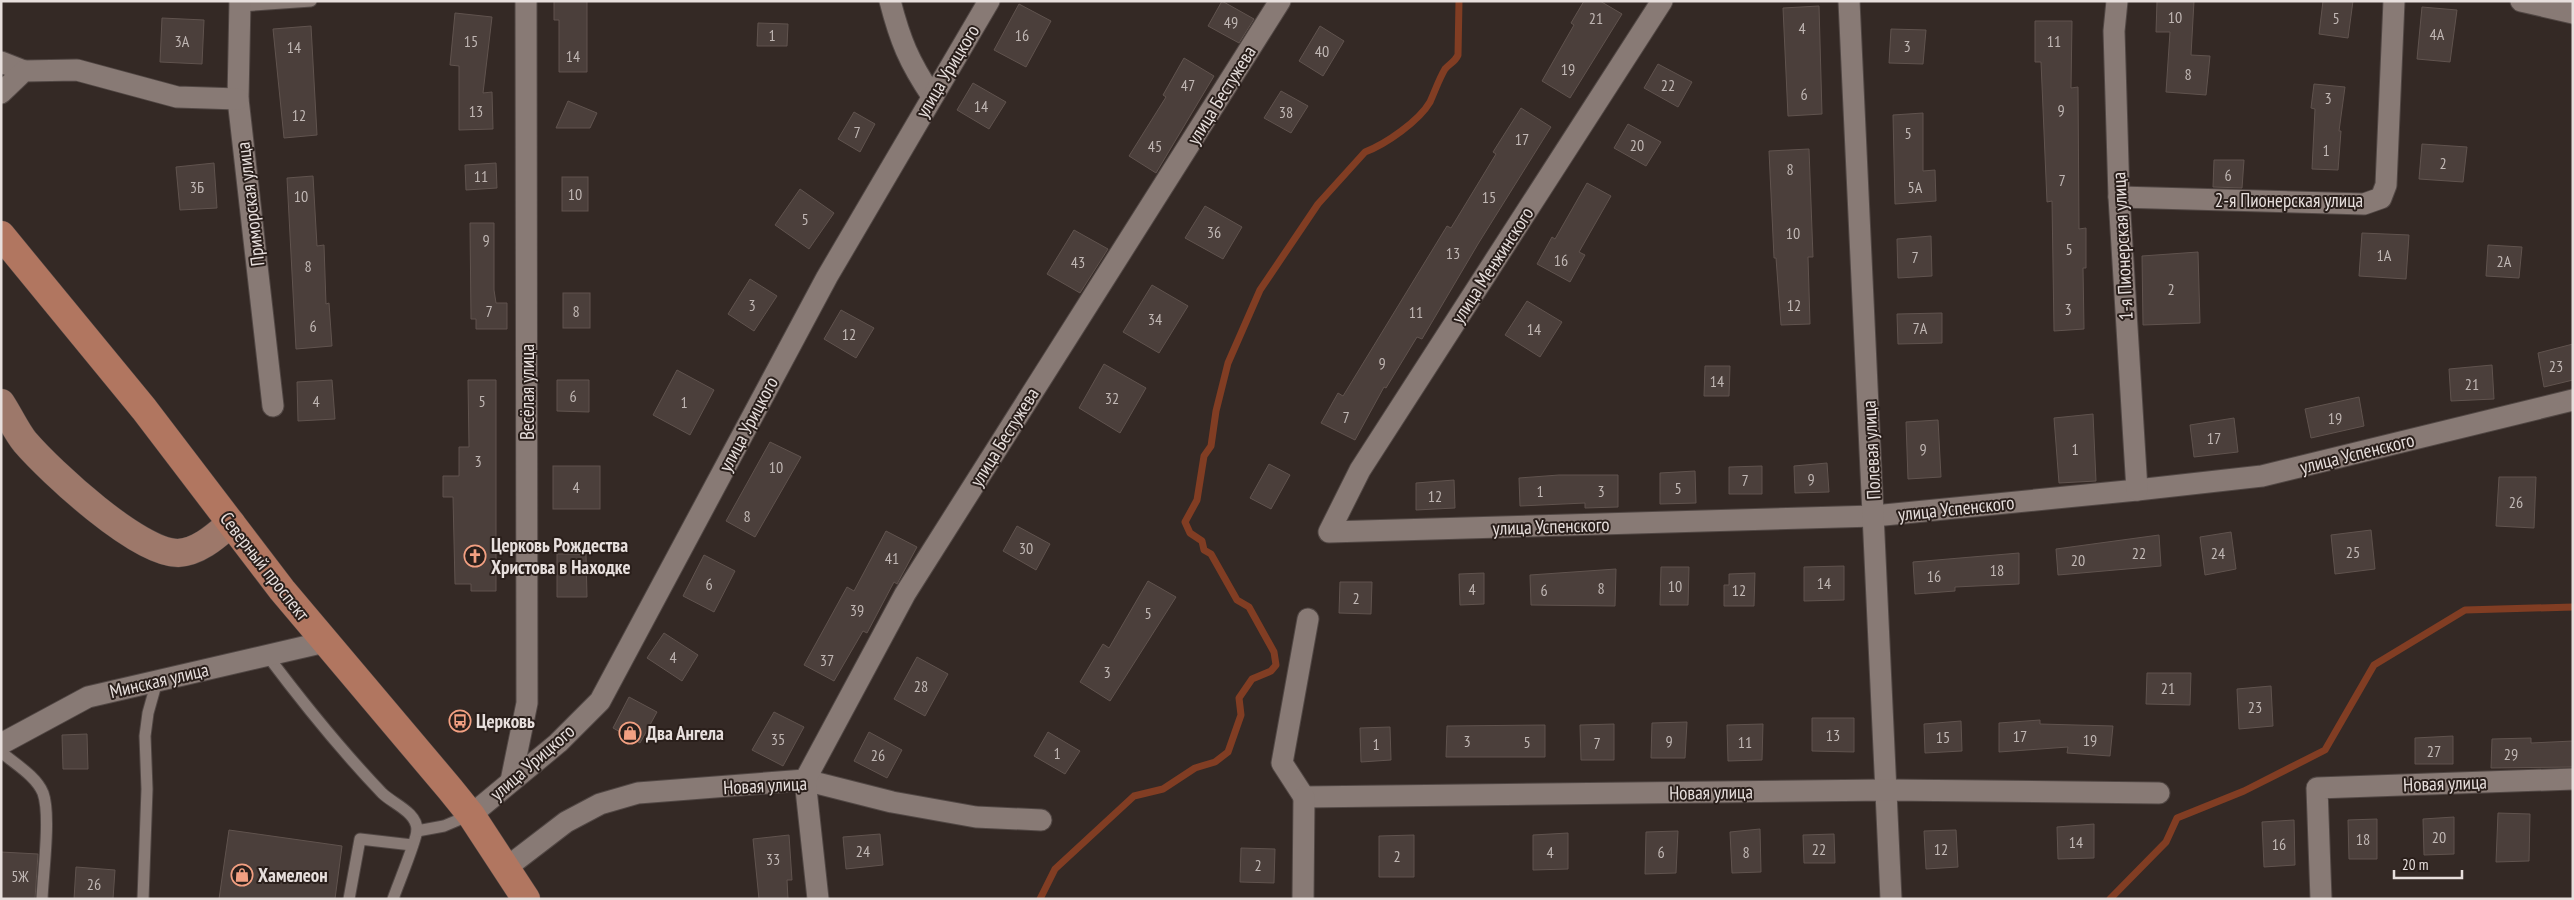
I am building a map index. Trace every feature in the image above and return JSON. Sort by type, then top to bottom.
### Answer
[{"type":"main road","name":"Северный проспект","points":[[1,235],[144,409],[325,642],[470,815],[526,899]]},
{"type":"street","name":"Весёлая улица","points":[[511,780],[527,703],[526,1]]},
{"type":"street","points":[[890,1],[900,37],[912,67],[932,96]]},
{"type":"street","name":"улица Урицкого","points":[[470,815],[558,743],[600,701],[826,277],[989,1]]},
{"type":"street","name":"улица Бестужева","points":[[805,780],[905,594],[1280,1]]},
{"type":"street","name":"улица Менжинского","points":[[1329,532],[1360,470],[1662,1]]},
{"type":"street","name":"Полевая улица","points":[[1849,1],[1891,899]]},
{"type":"street","name":"1-я Пионерская улица","points":[[2117,1],[2114,31],[2119,197],[2136,490]]},
{"type":"street","name":"2-я Пионерская улица","points":[[2119,197],[2364,204],[2381,198],[2386,185],[2394,1]]},
{"type":"street","points":[[2521,1],[2573,12]]},
{"type":"street","name":"Приморская улица","points":[[240,3],[238,99],[273,406]]},
{"type":"street","points":[[1,62],[24,71],[77,70],[177,97],[238,99]]},
{"type":"street","points":[[1,93],[24,71]]},
{"type":"street","name":"улица Успенского","points":[[1329,532],[1874,516],[2136,490],[2262,476],[2573,400]]},
{"type":"street","points":[[1,403],[25,441],[73,488],[114,522],[160,549],[179,553],[208,542],[231,523]]},
{"type":"street","points":[[1303,899],[1304,797],[1282,762],[1308,619]]},
{"type":"street","name":"Минская улица","points":[[1,744],[88,697],[325,642]]},
{"type":"street","name":"Новая улица","points":[[2321,899],[2316,788],[2573,778]]},
{"type":"street","points":[[805,780],[818,899]]},
{"type":"street","name":"Новая улица","points":[[506,868],[566,822],[600,804],[638,793],[805,780],[892,802],[976,817],[1041,820]]},
{"type":"street","name":"Новая улица","points":[[1304,797],[1887,790],[2160,793]]},
{"type":"lane","points":[[240,3],[311,1]]},
{"type":"lane","points":[[267,655],[307,708],[354,764],[386,798],[412,816],[417,831],[393,899]]},
{"type":"lane","points":[[143,899],[147,789],[145,736],[148,712],[157,681]]},
{"type":"lane","points":[[1,752],[35,781],[43,794],[46,812],[42,899]]},
{"type":"lane","points":[[417,831],[444,826],[470,815]]},
{"type":"lane","points":[[349,899],[360,839],[412,845]]},
{"type":"building","points":[[554,1],[587,1],[587,72],[559,72],[559,20],[554,20]]},
{"type":"building","points":[[1222,1],[1254,19],[1239,43],[1208,26]]},
{"type":"building","points":[[1584,1],[1600,1],[1622,14],[1570,98],[1542,81],[1574,25],[1571,23]]},
{"type":"building","points":[[2157,1],[2194,1],[2191,55],[2210,56],[2206,95],[2166,92],[2170,32],[2156,32]]},
{"type":"building","points":[[2323,1],[2353,1],[2348,38],[2319,34]]},
{"type":"building","points":[[1019,4],[1051,21],[1026,67],[994,50]]},
{"type":"building","points":[[1819,6],[1822,114],[1788,116],[1783,8]]},
{"type":"building","points":[[2422,7],[2457,10],[2450,62],[2417,59]]},
{"type":"building","points":[[455,13],[492,17],[483,93],[492,92],[493,129],[459,130],[459,66],[450,65]]},
{"type":"building","points":[[162,18],[204,20],[202,64],[160,62]]},
{"type":"building","points":[[2035,21],[2072,21],[2071,88],[2078,87],[2079,229],[2086,228],[2086,268],[2083,268],[2084,329],[2054,331],[2052,201],[2047,202],[2041,62],[2035,62]]},
{"type":"building","points":[[758,23],[788,24],[787,46],[757,46]]},
{"type":"building","points":[[311,26],[317,135],[284,138],[273,29]]},
{"type":"building","points":[[1320,26],[1344,41],[1323,76],[1299,61]]},
{"type":"building","points":[[1891,29],[1926,30],[1923,64],[1889,63]]},
{"type":"building","points":[[1184,58],[1214,76],[1156,173],[1129,156],[1166,97],[1163,95]]},
{"type":"building","points":[[1658,64],[1692,82],[1678,107],[1644,88]]},
{"type":"building","points":[[973,83],[1006,102],[989,129],[957,110]]},
{"type":"building","points":[[2314,84],[2345,87],[2339,131],[2341,131],[2338,170],[2312,169],[2315,109],[2311,108]]},
{"type":"building","points":[[1281,91],[1308,106],[1291,133],[1264,118]]},
{"type":"building","points":[[568,101],[597,113],[590,128],[556,128]]},
{"type":"building","points":[[1521,108],[1551,127],[1478,244],[1422,339],[1417,337],[1386,388],[1384,387],[1355,440],[1321,423],[1338,393],[1343,396],[1447,226],[1451,228],[1496,154],[1493,152]]},
{"type":"building","points":[[854,112],[875,124],[860,152],[838,139]]},
{"type":"building","points":[[1923,113],[1923,171],[1935,170],[1936,201],[1895,204],[1893,115]]},
{"type":"building","points":[[1628,124],[1661,142],[1646,166],[1614,148]]},
{"type":"building","points":[[2422,144],[2467,147],[2463,182],[2419,179]]},
{"type":"building","points":[[1809,149],[1813,257],[1808,257],[1810,324],[1781,325],[1776,258],[1774,258],[1769,151]]},
{"type":"building","points":[[2214,160],[2244,160],[2242,188],[2213,187]]},
{"type":"building","points":[[214,163],[217,208],[180,210],[176,167]]},
{"type":"building","points":[[496,163],[497,188],[466,190],[465,165]]},
{"type":"building","points":[[313,176],[317,246],[324,245],[326,304],[329,303],[332,346],[296,349],[287,178]]},
{"type":"building","points":[[562,177],[588,177],[588,211],[562,211]]},
{"type":"building","points":[[1587,183],[1611,196],[1579,252],[1585,255],[1570,282],[1537,264],[1552,237],[1555,239]]},
{"type":"building","points":[[800,189],[834,213],[809,249],[775,225]]},
{"type":"building","points":[[1205,206],[1242,227],[1223,259],[1185,238]]},
{"type":"building","points":[[470,223],[494,223],[494,290],[496,303],[507,303],[507,329],[476,329],[476,319],[471,319]]},
{"type":"building","points":[[1074,230],[1108,249],[1080,293],[1047,274]]},
{"type":"building","points":[[2362,233],[2409,235],[2406,279],[2359,276]]},
{"type":"building","points":[[1931,236],[1932,276],[1898,278],[1897,239]]},
{"type":"building","points":[[2488,245],[2522,247],[2519,278],[2486,276]]},
{"type":"building","points":[[2198,252],[2200,323],[2143,325],[2142,256]]},
{"type":"building","points":[[750,279],[777,296],[754,331],[728,314]]},
{"type":"building","points":[[1152,285],[1188,306],[1159,353],[1123,332]]},
{"type":"building","points":[[563,293],[590,293],[590,328],[563,328]]},
{"type":"building","points":[[1527,301],[1562,322],[1540,357],[1505,335]]},
{"type":"building","points":[[841,310],[874,328],[856,358],[824,339]]},
{"type":"building","points":[[1942,313],[1942,343],[1898,344],[1897,314]]},
{"type":"building","points":[[2573,344],[2573,380],[2544,387],[2538,353]]},
{"type":"building","points":[[1104,364],[1146,388],[1120,433],[1079,408]]},
{"type":"building","points":[[2492,365],[2494,399],[2451,401],[2449,369]]},
{"type":"building","points":[[1705,366],[1730,366],[1729,396],[1704,396]]},
{"type":"building","points":[[677,370],[714,390],[690,435],[653,415]]},
{"type":"building","points":[[332,380],[335,419],[298,421],[297,382]]},
{"type":"building","points":[[468,380],[496,380],[496,591],[471,591],[471,584],[455,584],[453,497],[443,497],[443,476],[459,476],[459,447],[469,447]]},
{"type":"building","points":[[557,380],[589,380],[589,412],[557,411]]},
{"type":"building","points":[[2359,397],[2364,426],[2311,438],[2305,409]]},
{"type":"building","points":[[2093,414],[2096,481],[2059,483],[2054,418]]},
{"type":"building","points":[[2234,418],[2238,452],[2194,457],[2190,425]]},
{"type":"building","points":[[1938,420],[1941,477],[1908,479],[1906,422]]},
{"type":"building","points":[[770,442],[801,457],[755,537],[726,521]]},
{"type":"building","points":[[1827,463],[1829,492],[1795,493],[1794,466]]},
{"type":"building","points":[[1269,464],[1290,475],[1271,509],[1250,498]]},
{"type":"building","points":[[553,466],[600,466],[600,509],[553,509]]},
{"type":"building","points":[[1762,466],[1762,494],[1729,494],[1729,467]]},
{"type":"building","points":[[1695,471],[1696,503],[1660,504],[1660,473]]},
{"type":"building","points":[[1559,475],[1618,475],[1618,507],[1585,508],[1585,503],[1520,506],[1519,478]]},
{"type":"building","points":[[2499,477],[2536,477],[2534,528],[2496,526]]},
{"type":"building","points":[[1454,480],[1455,508],[1416,510],[1416,483]]},
{"type":"building","points":[[1017,526],[1050,544],[1036,570],[1003,551]]},
{"type":"building","points":[[2371,530],[2375,569],[2335,574],[2331,535]]},
{"type":"building","points":[[886,531],[917,547],[897,584],[894,582],[867,633],[863,631],[834,681],[804,665],[847,587],[854,591]]},
{"type":"building","points":[[2231,532],[2236,569],[2205,575],[2200,537]]},
{"type":"building","points":[[2159,535],[2161,566],[2058,575],[2056,549]]},
{"type":"building","points":[[2019,553],[2019,584],[1955,587],[1955,591],[1915,594],[1913,562]]},
{"type":"building","points":[[557,554],[586,554],[587,597],[557,597]]},
{"type":"building","points":[[704,555],[735,571],[714,612],[683,596]]},
{"type":"building","points":[[1844,566],[1844,600],[1804,601],[1804,567]]},
{"type":"building","points":[[1661,567],[1689,567],[1688,605],[1660,605]]},
{"type":"building","points":[[1616,569],[1615,606],[1531,605],[1530,575]]},
{"type":"building","points":[[1484,573],[1484,604],[1460,605],[1459,574]]},
{"type":"building","points":[[1755,573],[1754,606],[1724,606],[1724,585],[1729,585],[1729,574]]},
{"type":"building","points":[[1148,581],[1176,597],[1110,701],[1080,682],[1103,644],[1109,648]]},
{"type":"building","points":[[1340,582],[1372,582],[1371,614],[1339,613]]},
{"type":"building","points":[[664,633],[698,655],[682,681],[647,658]]},
{"type":"building","points":[[917,657],[948,674],[925,716],[894,699]]},
{"type":"building","points":[[2147,673],[2191,673],[2190,705],[2146,704]]},
{"type":"building","points":[[2271,686],[2273,726],[2239,729],[2237,689]]},
{"type":"building","points":[[629,697],[657,712],[640,743],[613,728]]},
{"type":"building","points":[[774,712],[804,727],[783,766],[752,750]]},
{"type":"building","points":[[1812,718],[1854,718],[1854,752],[1812,751]]},
{"type":"building","points":[[2040,720],[2040,724],[2113,726],[2110,756],[2067,753],[2068,747],[1999,752],[1999,723]]},
{"type":"building","points":[[1961,721],[1962,751],[1925,753],[1924,724]]},
{"type":"building","points":[[1687,722],[1685,758],[1651,758],[1652,723]]},
{"type":"building","points":[[1614,724],[1614,760],[1581,760],[1580,725]]},
{"type":"building","points":[[1763,724],[1762,760],[1728,761],[1727,725]]},
{"type":"building","points":[[1545,725],[1545,757],[1446,757],[1447,726]]},
{"type":"building","points":[[1390,727],[1391,760],[1361,762],[1360,728]]},
{"type":"building","points":[[869,732],[902,750],[887,778],[854,761]]},
{"type":"building","points":[[1048,732],[1080,751],[1065,774],[1034,756]]},
{"type":"building","points":[[87,734],[88,769],[63,769],[62,735]]},
{"type":"building","points":[[2453,736],[2453,764],[2415,764],[2415,738]]},
{"type":"building","points":[[2531,738],[2531,743],[2573,741],[2573,767],[2491,768],[2492,739]]},
{"type":"building","points":[[2498,813],[2530,814],[2529,861],[2496,862]]},
{"type":"building","points":[[2454,817],[2454,854],[2424,855],[2423,819]]},
{"type":"building","points":[[2377,819],[2377,859],[2349,859],[2348,820]]},
{"type":"building","points":[[2294,820],[2295,865],[2264,867],[2262,822]]},
{"type":"building","points":[[2094,824],[2094,858],[2058,859],[2057,827]]},
{"type":"building","points":[[1760,829],[1761,872],[1732,873],[1730,832]]},
{"type":"building","points":[[229,830],[342,846],[335,899],[219,899]]},
{"type":"building","points":[[1956,830],[1958,867],[1926,869],[1924,831]]},
{"type":"building","points":[[1678,831],[1676,873],[1645,874],[1646,832]]},
{"type":"building","points":[[1568,833],[1568,869],[1533,870],[1533,835]]},
{"type":"building","points":[[880,834],[883,865],[846,869],[843,837]]},
{"type":"building","points":[[1834,834],[1835,863],[1804,863],[1803,835]]},
{"type":"building","points":[[789,835],[792,880],[787,880],[788,899],[759,899],[753,839]]},
{"type":"building","points":[[1414,835],[1414,877],[1379,877],[1379,836]]},
{"type":"building","points":[[1241,848],[1275,849],[1274,883],[1240,882]]},
{"type":"building","points":[[1,852],[38,854],[35,899],[1,899]]},
{"type":"building","points":[[76,867],[115,870],[113,899],[74,899]]},
{"type":"waterway","points":[[1040,899],[1055,869],[1134,796],[1163,789],[1195,768],[1215,762],[1228,752],[1241,715],[1239,698],[1252,679],[1271,671],[1276,665],[1274,652],[1249,607],[1237,600],[1211,554],[1204,550],[1202,541],[1190,533],[1185,522],[1197,500],[1204,456],[1211,446],[1216,411],[1228,363],[1260,290],[1318,204],[1365,152],[1401,131],[1418,117],[1430,102],[1445,69],[1458,55],[1459,1]]},
{"type":"waterway","points":[[2110,899],[2166,842],[2177,818],[2244,791],[2325,750],[2374,665],[2465,610],[2573,607]]},
{"type":"place","name":"Церковь Рождества Христова в Находке","points":[[475,556]]},
{"type":"place","name":"Церковь","points":[[460,721]]},
{"type":"place","name":"Два Ангела","points":[[630,733]]},
{"type":"place","name":"Хамелеон","points":[[242,875]]}]
